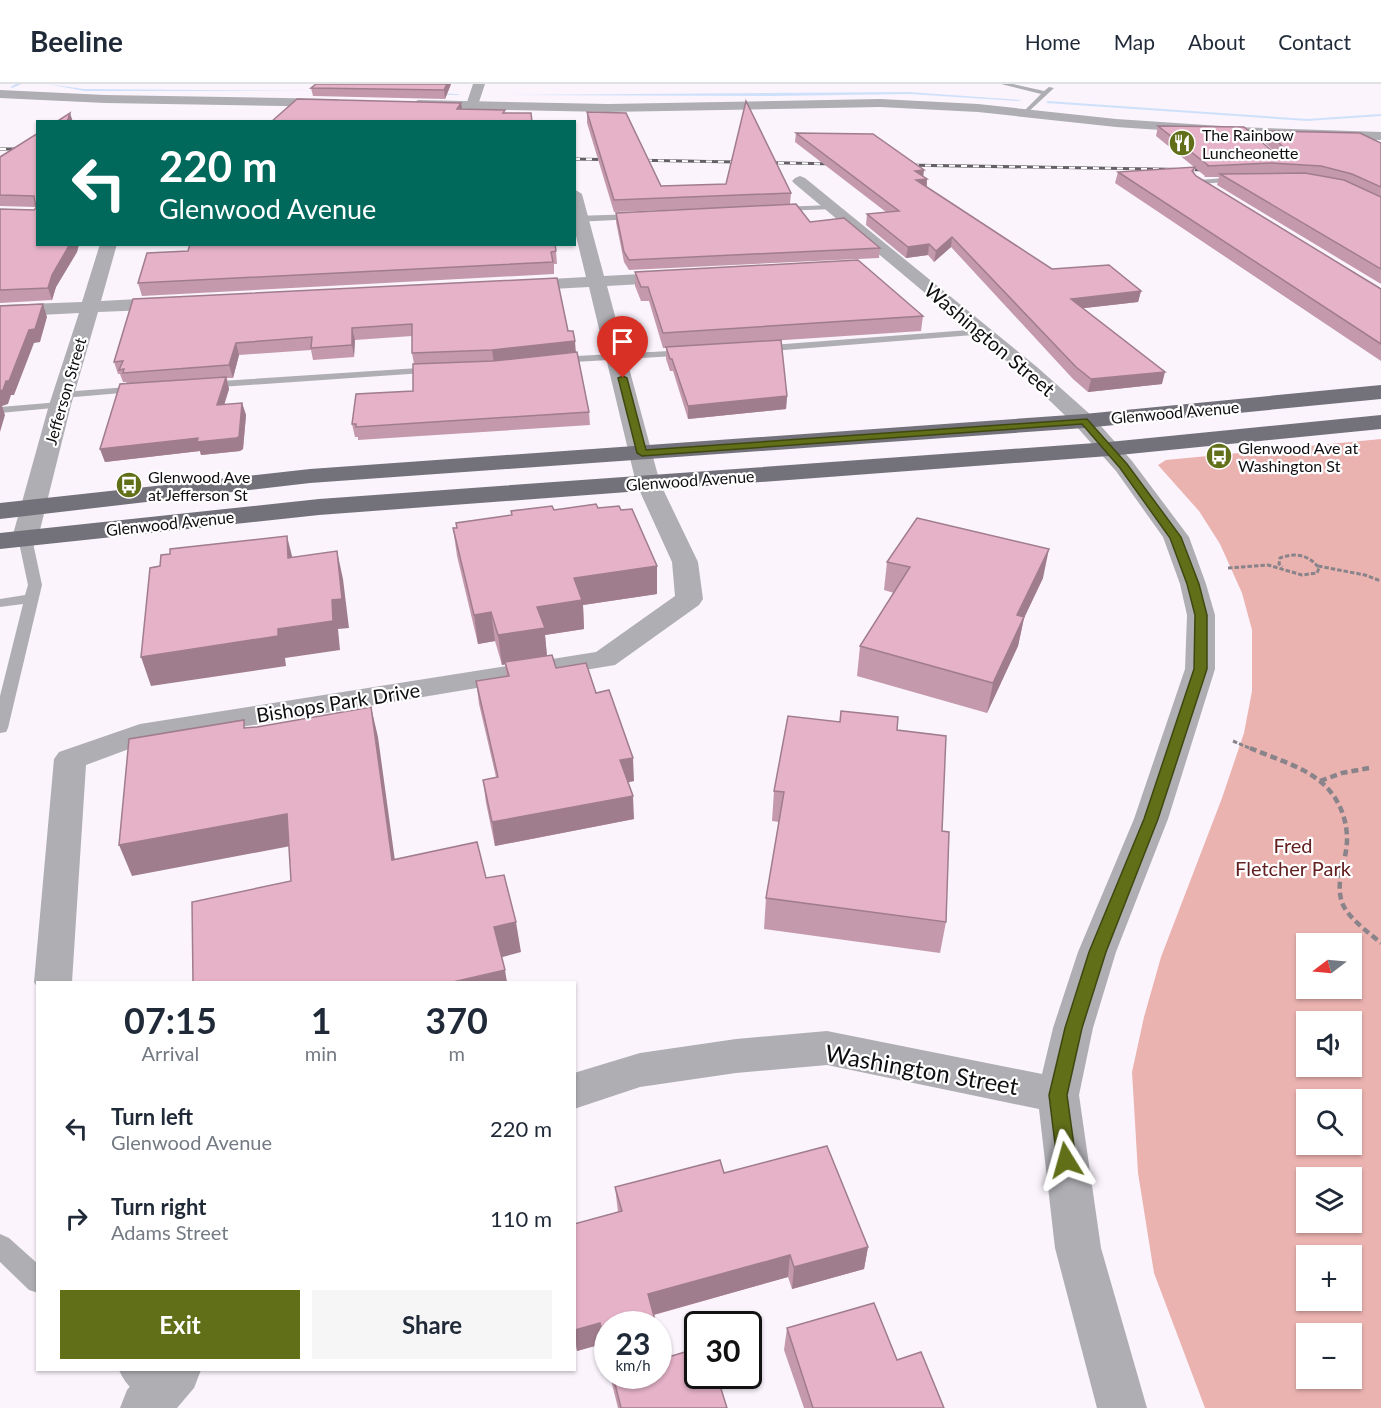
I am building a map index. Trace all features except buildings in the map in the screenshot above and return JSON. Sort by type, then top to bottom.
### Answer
[{"type":"main road","name":"Glenwood Avenue","points":[[0,511],[310,476],[1084,421],[1381,393]]},
{"type":"main road","name":"Glenwood Avenue","points":[[12,539],[319,507],[1109,449],[1381,422]]},
{"type":"street","points":[[472,105],[479,84]]},
{"type":"street","points":[[0,94],[105,99],[348,103]]},
{"type":"street","points":[[403,104],[608,108],[880,103],[978,108],[1114,123],[1249,134],[1381,136]]},
{"type":"street","name":"Washington Street","points":[[800,181],[1030,370],[1084,421],[1109,449],[1176,537],[1193,584],[1201,615],[1200,669],[1151,819],[1097,952],[1073,1028],[1058,1095],[1078,1248],[1122,1408]]},
{"type":"street","points":[[1199,182],[1220,195]]},
{"type":"street","points":[[577,219],[618,357],[648,483]]},
{"type":"street","name":"Jefferson Street","points":[[12,539],[33,507],[61,400],[108,246]]},
{"type":"street","points":[[878,265],[901,264]]},
{"type":"street","points":[[502,286],[691,276]]},
{"type":"street","points":[[0,311],[195,302]]},
{"type":"street","name":"Bishops Park Drive","points":[[53,981],[70,759],[141,734],[605,659],[689,599],[685,562],[648,483]]},
{"type":"street","name":"Washington Street","points":[[576,1090],[640,1070],[736,1056],[827,1048],[1058,1095]]},
{"type":"lane","points":[[1004,84],[1046,93]]},
{"type":"lane","points":[[1025,113],[1049,91],[1052,84]]},
{"type":"lane","points":[[1199,182],[1252,180]]},
{"type":"lane","points":[[768,210],[832,207]]},
{"type":"lane","points":[[577,219],[649,215]]},
{"type":"lane","points":[[751,349],[982,332]]},
{"type":"lane","points":[[544,361],[694,352]]},
{"type":"lane","points":[[199,385],[450,370]]},
{"type":"lane","points":[[0,410],[152,388]]},
{"type":"lane","points":[[0,728],[35,585],[12,539]]},
{"type":"lane","points":[[0,603],[32,599]]},
{"type":"lane","points":[[0,1246],[36,1279]]},
{"type":"path","points":[[1282,567],[1279,564],[1280,558],[1290,554],[1307,557],[1318,566],[1365,575],[1381,581]]},
{"type":"path","points":[[1228,568],[1282,567],[1293,573],[1304,575],[1317,573],[1318,566]]},
{"type":"path","points":[[1233,741],[1290,765],[1320,781],[1334,795],[1344,817],[1347,840],[1340,874],[1341,902],[1358,924],[1381,942]]},
{"type":"path","points":[[1320,781],[1342,773],[1369,768]]},
{"type":"green space","name":"Fred Fletcher Park","points":[[1381,439],[1381,1408],[1205,1408],[1154,1273],[1138,1173],[1132,1072],[1144,1017],[1161,957],[1222,798],[1244,733],[1252,691],[1252,630],[1242,593],[1220,544],[1199,511],[1158,465],[1166,460]]},
{"type":"waterway","points":[[12,87],[20,84]]},
{"type":"waterway","points":[[50,84],[84,90],[325,91]]},
{"type":"waterway","points":[[496,95],[909,93],[1019,100]]},
{"type":"waterway","points":[[434,94],[458,95]]},
{"type":"waterway","points":[[1048,102],[1307,120],[1381,115]]},
{"type":"railway","points":[[0,149],[36,149]]},
{"type":"railway","points":[[576,159],[838,164]]},
{"type":"railway","points":[[901,165],[1213,170]]},
{"type":"place","name":"The Rainbow Luncheonette","points":[[1182,143]]},
{"type":"place","name":"Glenwood Ave at Washington St","points":[[1219,456]]},
{"type":"place","name":"Glenwood Ave at Jefferson St","points":[[129,485]]},
{"type":"route","points":[[623,378],[642,453],[1084,421],[1124,466],[1176,537],[1193,584],[1201,615],[1200,669],[1151,819],[1097,952],[1073,1028],[1058,1095],[1066,1160]]}]
